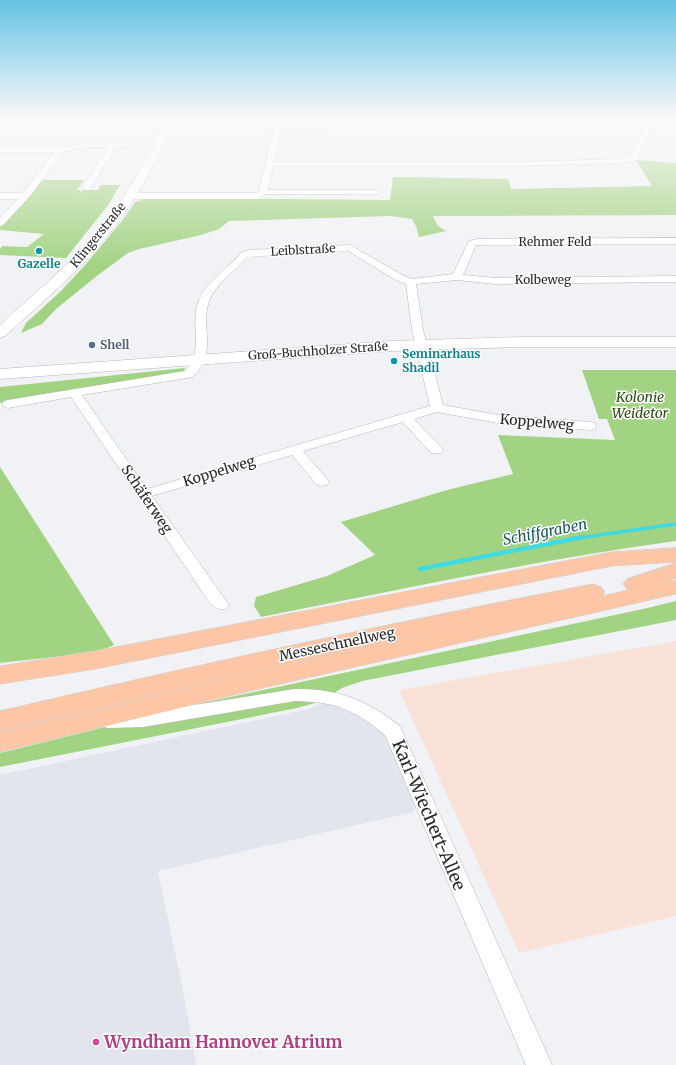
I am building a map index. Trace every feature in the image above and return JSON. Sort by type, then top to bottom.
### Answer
[{"type":"highway","points":[[0,674],[13,674],[95,660],[612,558],[676,555]]},
{"type":"highway","points":[[636,584],[676,570]]},
{"type":"highway","name":"Messeschnellweg","points":[[0,721],[154,684],[400,630],[676,576]]},
{"type":"highway","points":[[0,742],[254,681],[676,588]]},
{"type":"street","points":[[0,223],[25,196],[46,169]]},
{"type":"street","points":[[86,188],[99,169]]},
{"type":"street","name":"Klingerstraße","points":[[0,333],[67,273],[106,230],[129,196],[144,169]]},
{"type":"street","points":[[129,196],[259,196],[263,192],[269,169]]},
{"type":"street","points":[[263,192],[378,192]]},
{"type":"street","points":[[0,196],[25,196]]},
{"type":"street","name":"Rehmer Feld","points":[[457,277],[472,244],[478,242],[676,241]]},
{"type":"street","name":"Leiblstraße","points":[[199,360],[201,352],[204,301],[210,292],[244,255],[248,253],[350,248],[400,278],[410,282]]},
{"type":"street","name":"Kolbeweg","points":[[410,282],[457,277],[496,281],[676,279]]},
{"type":"street","points":[[410,282],[412,304],[420,344],[437,408]]},
{"type":"street","name":"Groß-Buchholzer Straße","points":[[0,374],[420,344],[676,342]]},
{"type":"street","points":[[8,404],[189,374],[195,370],[199,360]]},
{"type":"street","name":"Schäferweg","points":[[74,393],[221,605]]},
{"type":"street","name":"Koppelweg","points":[[144,494],[437,408],[498,420],[590,426]]},
{"type":"street","points":[[406,418],[436,450]]},
{"type":"street","points":[[294,449],[322,482]]},
{"type":"street","name":"Karl-Wiechert-Allee","points":[[79,722],[143,720],[295,695],[317,694],[335,697],[361,707],[376,716],[393,731],[539,1065]]},
{"type":"shaded area","points":[[676,641],[676,916],[519,953],[399,690]]},
{"type":"shaded area","points":[[335,697],[393,731],[419,793],[413,812],[158,871],[187,1011],[196,1065],[0,1065],[0,775],[309,709]]},
{"type":"green space","points":[[641,169],[676,169],[676,215],[433,216],[438,226],[446,231],[419,237],[412,219],[390,216],[229,221],[219,229],[201,235],[139,249],[128,253],[56,309],[42,324],[21,333],[26,323],[61,291],[85,265],[122,221],[135,202],[149,198],[390,200],[393,177],[508,179],[511,189],[652,186]]},
{"type":"green space","points":[[41,180],[84,180],[77,190],[81,190],[79,193],[83,190],[98,190],[101,185],[120,185],[109,204],[66,258],[0,255],[0,249],[2,246],[27,247],[44,234],[0,230],[0,227],[31,192],[34,192]]},
{"type":"green space","points":[[185,368],[184,371],[0,403],[0,387]]},
{"type":"green space","name":"Kolonie Weidetor","points":[[582,370],[676,370],[676,541],[520,566],[261,617],[254,606],[256,597],[327,576],[375,555],[341,522],[447,490],[513,474],[498,435],[615,440],[607,419],[599,419]]},
{"type":"green space","points":[[0,467],[114,645],[98,652],[0,663]]},
{"type":"green space","points":[[676,601],[676,620],[362,681],[342,688],[322,701],[297,708],[0,767],[0,753],[198,704]]},
{"type":"waterway","name":"Schiffgraben","points":[[578,538],[676,524]]},
{"type":"waterway","name":"Schiffgraben","points":[[420,569],[583,537]]},
{"type":"place","name":"Gazelle","points":[[39,251]]},
{"type":"place","name":"Shell","points":[[92,345]]},
{"type":"place","name":"Seminarhaus Shadil","points":[[394,361]]},
{"type":"place","name":"Wyndham Hannover Atrium","points":[[96,1042]]}]
